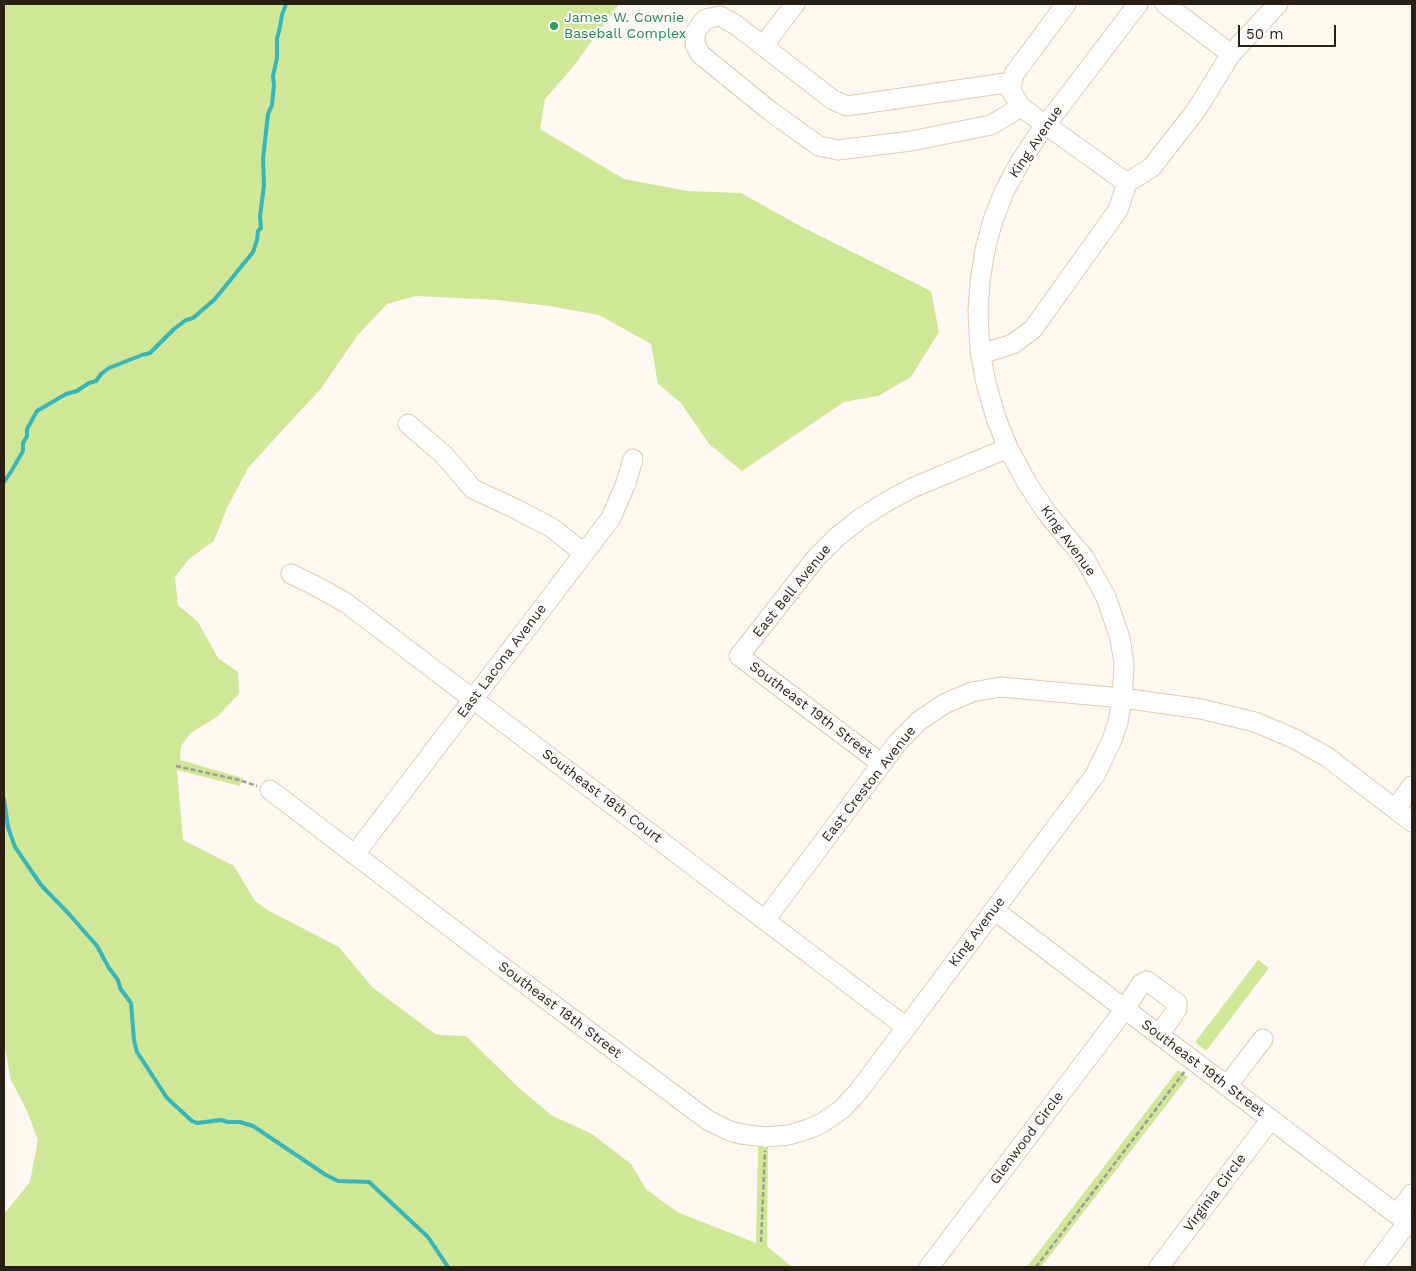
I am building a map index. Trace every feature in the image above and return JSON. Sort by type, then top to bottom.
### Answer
[{"type":"street","points":[[763,46],[795,4]]},
{"type":"street","points":[[1066,4],[1014,74],[1010,89],[1021,107],[1127,183]]},
{"type":"street","name":"King Avenue","points":[[864,1082],[1095,775],[1112,740],[1118,722],[1122,698],[1124,664],[1120,638],[1106,596],[1085,559],[1047,513],[1027,483],[1008,448],[986,382],[981,354],[978,311],[985,250],[993,220],[1018,164],[1046,124],[1138,4]]},
{"type":"street","points":[[1165,4],[1231,54]]},
{"type":"street","points":[[981,354],[1013,344],[1033,329],[1118,210],[1127,183],[1152,167],[1197,109],[1231,54],[1278,4]]},
{"type":"street","points":[[1012,82],[847,106],[833,100],[736,25],[720,16],[705,19],[696,31],[694,44],[700,54],[770,111],[819,146],[838,150],[911,141],[991,125],[1021,107]]},
{"type":"street","points":[[408,424],[444,456],[473,489],[552,528],[584,553]]},
{"type":"street","name":"East Bell Avenue","points":[[739,656],[816,558],[860,518],[912,488],[1008,448]]},
{"type":"street","name":"East Lacona Avenue","points":[[356,854],[611,518],[634,459]]},
{"type":"street","name":"Southeast 18th Court","points":[[292,574],[346,603],[906,1027]]},
{"type":"street","name":"Southeast 19th Street","points":[[739,656],[882,764]]},
{"type":"street","name":"East Creston Avenue","points":[[765,920],[898,742],[919,721],[944,704],[972,692],[1001,687],[1122,698],[1201,709],[1255,722],[1295,739],[1327,757],[1412,822]]},
{"type":"street","points":[[1395,809],[1412,786]]},
{"type":"street","name":"Southeast 18th Street","points":[[270,790],[699,1114],[730,1131],[765,1137],[789,1135],[812,1128],[842,1109],[858,1092],[864,1082]]},
{"type":"street","name":"Southeast 19th Street","points":[[994,910],[1406,1221]]},
{"type":"street","name":"Glenwood Circle","points":[[929,1267],[1125,1009],[1140,984],[1147,981],[1177,1003],[1177,1009],[1159,1035]]},
{"type":"street","points":[[1227,1086],[1263,1039]]},
{"type":"street","name":"Virginia Circle","points":[[1159,1267],[1271,1119]]},
{"type":"street","points":[[1374,1267],[1406,1221],[1412,1194]]},
{"type":"path","points":[[176,766],[239,780],[270,790]]},
{"type":"path","points":[[1036,1267],[1193,1060]]},
{"type":"path","points":[[761,1242],[765,1137]]},
{"type":"green space","points":[[4,4],[619,4],[573,67],[545,99],[540,129],[624,179],[687,191],[741,193],[802,227],[931,291],[939,332],[911,377],[878,396],[844,402],[742,471],[709,444],[681,403],[658,384],[651,344],[599,315],[549,306],[498,300],[416,296],[387,304],[357,336],[320,390],[248,468],[227,508],[214,541],[189,559],[175,577],[178,605],[198,622],[218,658],[238,672],[239,694],[218,716],[191,733],[181,746],[180,760],[243,778],[240,786],[177,770],[183,840],[234,866],[255,901],[269,911],[339,947],[372,987],[435,1034],[466,1036],[519,1088],[551,1115],[592,1134],[631,1164],[646,1189],[677,1212],[756,1243],[758,1146],[768,1145],[767,1246],[792,1267],[4,1267],[4,1214],[30,1182],[38,1140],[27,1111],[10,1078],[4,1040]]},
{"type":"green space","points":[[1258,960],[1269,968],[1206,1051],[1195,1042]]},
{"type":"green space","points":[[1178,1070],[1188,1077],[1041,1267],[1027,1267]]},
{"type":"waterway","points":[[4,482],[23,451],[27,429],[37,411],[66,394],[77,391],[96,381],[109,368],[150,353],[174,329],[186,320],[193,318],[215,299],[253,252],[258,231],[261,228],[260,216],[264,185],[263,159],[268,114],[272,105],[277,39],[286,4]]},
{"type":"waterway","points":[[4,799],[8,827],[15,847],[41,885],[97,946],[118,980],[120,988],[131,1003],[134,1040],[137,1052],[167,1098],[192,1121],[197,1123],[221,1120],[240,1122],[253,1126],[338,1181],[369,1182],[428,1237],[448,1267]]},
{"type":"place","name":"James W. Cownie Baseball Complex","points":[[554,26]]}]
